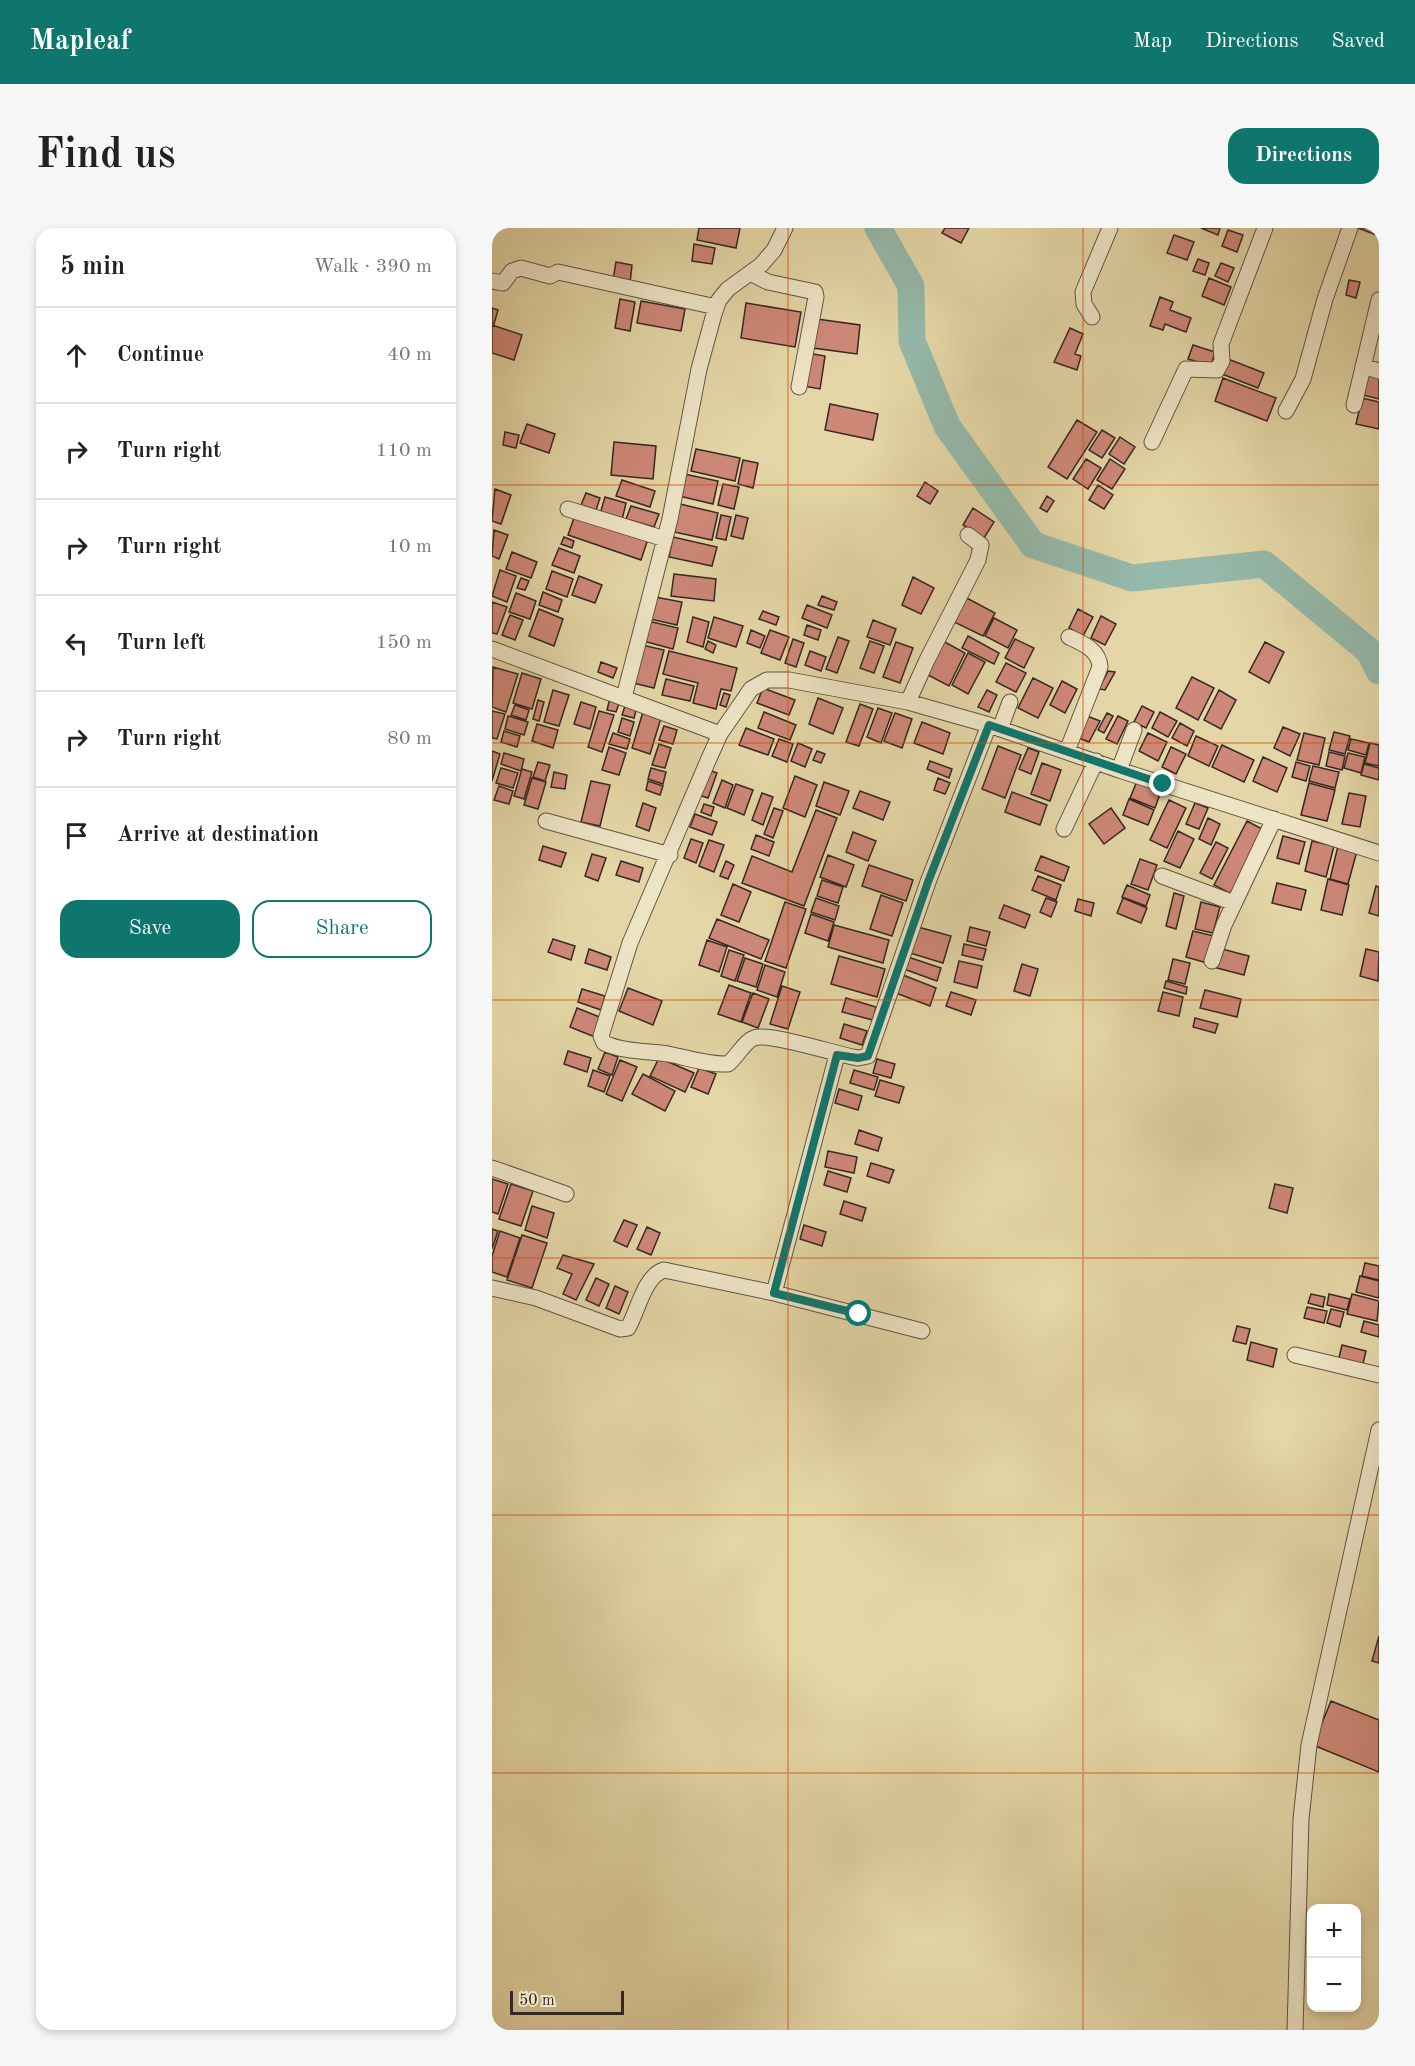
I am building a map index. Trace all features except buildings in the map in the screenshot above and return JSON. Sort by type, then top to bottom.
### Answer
[{"type":"street","points":[[624,697],[665,539],[699,369],[716,307],[728,289],[750,273],[774,250],[785,228]]},
{"type":"street","points":[[1092,317],[1084,304],[1083,292],[1110,228]]},
{"type":"street","points":[[1152,442],[1186,369],[1210,372],[1217,370],[1220,366],[1221,344],[1265,228]]},
{"type":"street","points":[[1287,411],[1306,371],[1325,299],[1350,228]]},
{"type":"street","points":[[492,281],[503,283],[512,271],[520,268],[550,276],[563,273],[716,307]]},
{"type":"street","points":[[750,273],[768,282],[815,292],[816,297],[799,387]]},
{"type":"street","points":[[1354,405],[1379,300]]},
{"type":"street","points":[[1362,366],[1379,371]]},
{"type":"street","points":[[568,509],[665,539]]},
{"type":"street","points":[[908,702],[978,560],[981,545],[968,535]]},
{"type":"street","points":[[1067,751],[1101,667],[1100,658],[1094,651],[1069,637]]},
{"type":"street","points":[[492,649],[720,734]]},
{"type":"street","points":[[1010,702],[995,727],[928,882],[868,1056],[858,1058],[837,1055],[783,1040],[757,1036],[750,1039],[728,1064],[711,1065],[670,1054],[627,1050],[603,1043],[601,1036],[630,944],[720,734],[751,689],[766,680],[789,680],[908,702],[995,727],[1119,770],[1379,853]]},
{"type":"street","points":[[1119,770],[1134,730]]},
{"type":"street","points":[[1064,829],[1095,761]]},
{"type":"street","points":[[1212,961],[1234,903],[1274,819]]},
{"type":"street","points":[[546,821],[670,855]]},
{"type":"street","points":[[1162,876],[1234,903]]},
{"type":"street","points":[[774,1293],[837,1055]]},
{"type":"street","points":[[492,1168],[566,1194]]},
{"type":"street","points":[[492,1288],[536,1298],[620,1329],[628,1328],[649,1282],[655,1274],[664,1270],[774,1293],[922,1330]]},
{"type":"street","points":[[1295,1355],[1379,1375]]},
{"type":"street","points":[[1295,2030],[1304,1781],[1337,1608],[1379,1430]]},
{"type":"waterway","points":[[878,228],[911,286],[912,341],[947,426],[1033,545],[1132,578],[1264,564],[1369,651],[1379,671]]},
{"type":"route","points":[[859,1314],[774,1293],[837,1055],[858,1058],[868,1056],[928,882],[989,725],[1163,784]]}]
